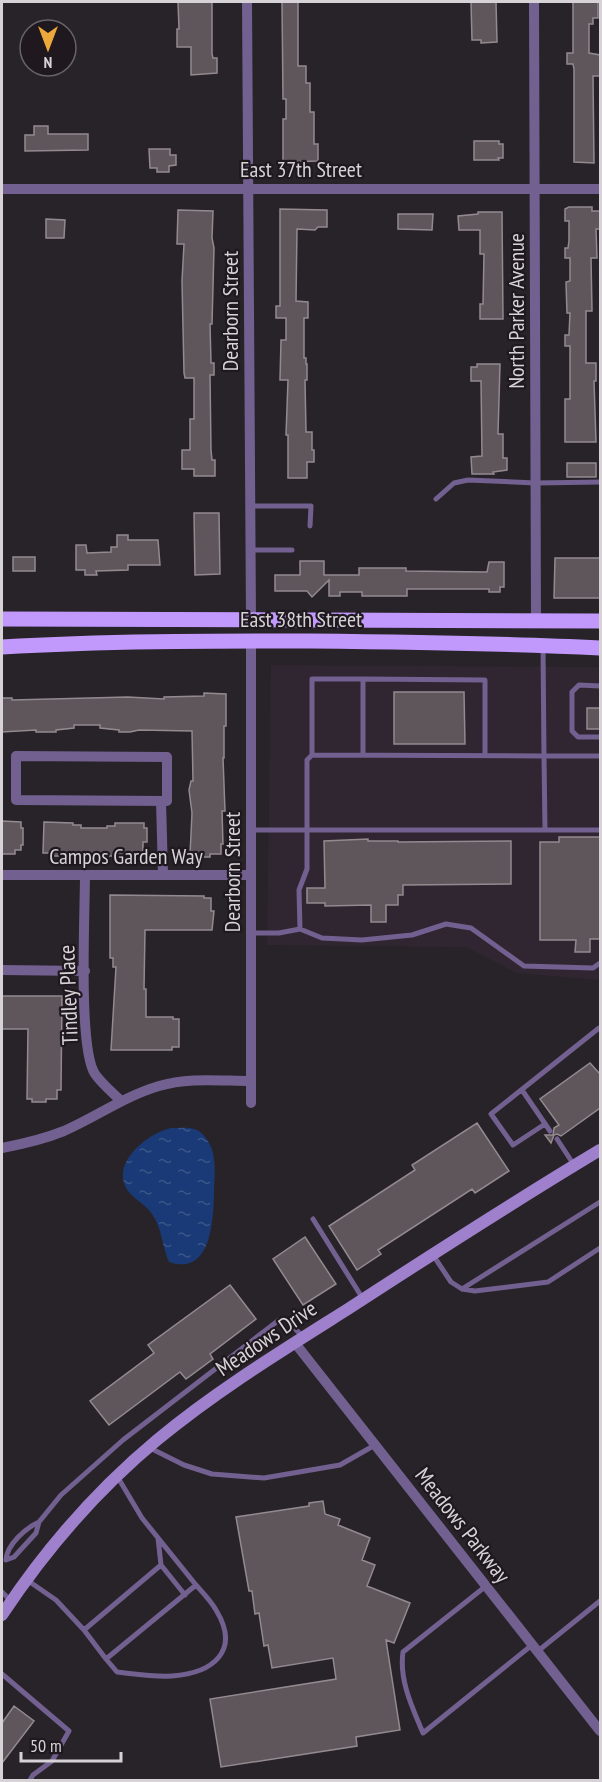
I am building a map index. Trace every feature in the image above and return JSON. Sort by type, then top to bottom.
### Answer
[{"type":"main road","name":"East 38th Street","points":[[2,619],[600,621]]},
{"type":"main road","name":"East 38th Street","points":[[2,647],[88,642],[251,641],[543,645],[600,648]]},
{"type":"street","name":"Dearborn Street","points":[[247,2],[251,620]]},
{"type":"street","name":"North Parker Avenue","points":[[534,2],[536,621]]},
{"type":"street","name":"East 37th Street","points":[[2,189],[600,189]]},
{"type":"street","name":"Dearborn Street","points":[[251,641],[251,1103]]},
{"type":"street","points":[[16,756],[167,757],[167,801],[161,801],[16,800],[16,756]]},
{"type":"street","points":[[161,801],[163,875]]},
{"type":"street","name":"Campos Garden Way","points":[[2,875],[251,875]]},
{"type":"street","name":"Tindley Place","points":[[85,875],[85,1020],[91,1063],[94,1074],[121,1101]]},
{"type":"street","points":[[2,970],[85,970]]},
{"type":"street","points":[[2,1148],[62,1132],[121,1101],[173,1082],[251,1081]]},
{"type":"street","name":"Meadows Drive","points":[[2,1615],[6,1597],[27,1579],[79,1515],[149,1447],[203,1406],[299,1340],[600,1150]]},
{"type":"street","name":"Meadows Parkway","points":[[299,1340],[375,1445],[600,1731]]},
{"type":"lane","points":[[436,499],[454,483],[468,480],[600,483]]},
{"type":"lane","points":[[250,506],[311,506],[310,526]]},
{"type":"lane","points":[[251,550],[291,550]]},
{"type":"lane","points":[[543,645],[545,830]]},
{"type":"lane","points":[[300,929],[299,890],[307,869],[307,760],[312,755],[312,679],[485,680],[485,755]]},
{"type":"lane","points":[[363,679],[363,755]]},
{"type":"lane","points":[[600,686],[579,686],[572,692],[572,731],[578,737],[600,737]]},
{"type":"lane","points":[[312,755],[600,756]]},
{"type":"lane","points":[[251,831],[600,830]]},
{"type":"lane","points":[[251,933],[279,933],[300,929],[322,938],[362,940],[412,935],[446,924],[471,928],[524,966],[593,968],[600,963]]},
{"type":"lane","points":[[545,1124],[513,1145],[491,1114],[600,1029]]},
{"type":"lane","points":[[522,1090],[550,1131]]},
{"type":"lane","points":[[556,1139],[574,1165]]},
{"type":"lane","points":[[462,1289],[600,1202]]},
{"type":"lane","points":[[314,1219],[363,1299]]},
{"type":"lane","points":[[432,1254],[451,1282],[462,1289],[475,1291],[548,1282],[600,1248]]},
{"type":"lane","points":[[4,1562],[6,1552],[28,1527],[39,1522],[61,1495],[123,1440],[279,1320],[286,1319],[299,1340]]},
{"type":"lane","points":[[149,1447],[183,1465],[212,1474],[264,1478],[340,1465],[375,1445]]},
{"type":"lane","points":[[27,1579],[56,1599],[117,1672],[174,1676],[197,1671],[216,1662],[225,1649],[226,1633],[216,1610],[158,1538],[117,1476]]},
{"type":"lane","points":[[158,1538],[161,1565],[185,1595]]},
{"type":"lane","points":[[84,1630],[161,1565]]},
{"type":"lane","points":[[106,1659],[196,1585]]},
{"type":"lane","points":[[486,1586],[403,1652],[401,1665],[408,1698],[423,1733],[600,1601]]},
{"type":"lane","points":[[2,1674],[69,1731],[52,1761],[33,1775],[30,1780]]},
{"type":"shaded area","points":[[271,665],[600,667],[600,980],[516,973],[466,947],[267,945]]},
{"type":"water","points":[[171,1128],[192,1128],[201,1132],[211,1147],[214,1164],[212,1219],[207,1244],[194,1261],[183,1264],[169,1262],[155,1219],[126,1188],[123,1174],[125,1164],[137,1148],[154,1135]]},
{"type":"building","points":[[178,2],[212,2],[212,54],[213,58],[217,58],[217,73],[191,75],[191,47],[177,47]]},
{"type":"building","points":[[282,2],[298,2],[298,66],[306,66],[306,83],[310,83],[310,112],[314,112],[314,144],[318,144],[318,161],[283,162],[283,119],[286,119],[286,99],[283,99]]},
{"type":"building","points":[[471,2],[496,2],[497,42],[481,43],[481,40],[472,40]]},
{"type":"building","points":[[573,2],[598,2],[598,18],[593,18],[593,24],[589,24],[589,53],[600,55],[600,76],[593,76],[594,163],[574,162],[574,69],[573,64],[567,64],[567,53],[573,53]]},
{"type":"building","points":[[34,126],[48,126],[48,134],[88,134],[88,150],[25,151],[25,135],[34,135]]},
{"type":"building","points":[[474,141],[499,141],[499,144],[503,144],[503,158],[474,160]]},
{"type":"building","points":[[149,149],[170,149],[170,155],[176,155],[176,165],[169,166],[169,172],[157,172],[157,168],[150,168]]},
{"type":"building","points":[[592,207],[592,211],[600,211],[600,229],[596,229],[597,258],[591,258],[592,311],[586,311],[586,363],[596,363],[596,381],[594,381],[596,442],[565,442],[565,399],[570,399],[570,346],[565,346],[565,335],[569,335],[570,313],[567,313],[566,282],[570,281],[570,258],[565,258],[565,248],[568,248],[569,241],[569,221],[565,221],[565,209]]},
{"type":"building","points":[[280,209],[327,210],[327,227],[318,227],[315,230],[297,229],[296,301],[308,302],[308,318],[304,318],[304,358],[307,364],[306,432],[312,432],[312,450],[314,450],[314,462],[307,462],[307,478],[288,478],[288,435],[286,435],[288,380],[280,380],[281,340],[286,340],[286,318],[276,318],[276,306],[280,306]]},
{"type":"building","points":[[178,210],[213,211],[212,324],[210,324],[211,363],[214,363],[214,375],[210,375],[211,450],[212,460],[215,460],[215,476],[194,476],[194,469],[182,469],[182,450],[190,450],[190,419],[194,419],[194,378],[185,378],[184,373],[182,281],[184,244],[177,244]]},
{"type":"building","points":[[478,212],[502,212],[503,319],[480,319],[480,304],[483,304],[484,254],[480,254],[480,230],[459,230],[458,216],[478,214]]},
{"type":"building","points":[[398,214],[433,214],[432,230],[398,229]]},
{"type":"building","points":[[46,219],[65,220],[64,238],[46,238]]},
{"type":"building","points":[[477,364],[500,364],[498,434],[503,434],[503,458],[507,458],[507,470],[493,472],[494,474],[472,474],[471,457],[482,456],[481,381],[471,381],[471,367],[477,367]]},
{"type":"building","points":[[567,463],[596,463],[596,477],[567,477]]},
{"type":"building","points":[[194,513],[219,513],[220,574],[195,575]]},
{"type":"building","points":[[117,535],[128,535],[128,540],[158,540],[160,565],[128,565],[128,570],[96,571],[97,575],[85,575],[85,570],[76,570],[76,545],[86,545],[87,553],[111,552],[111,547],[117,547]]},
{"type":"building","points":[[13,557],[35,557],[35,571],[13,571]]},
{"type":"building","points":[[555,558],[600,558],[600,598],[554,598]]},
{"type":"building","points":[[300,561],[324,561],[324,575],[359,575],[359,568],[487,572],[489,562],[504,562],[504,587],[500,587],[500,592],[489,592],[489,589],[407,589],[407,596],[362,596],[362,592],[340,592],[340,596],[329,596],[329,580],[312,597],[307,591],[275,591],[275,575],[300,575]]},
{"type":"building","points":[[394,692],[464,692],[465,744],[394,744]]},
{"type":"building","points":[[204,693],[226,694],[223,844],[221,844],[221,854],[210,854],[210,857],[190,855],[192,813],[189,790],[191,781],[193,781],[192,731],[119,732],[119,730],[100,728],[100,725],[74,725],[74,728],[56,730],[56,732],[36,732],[36,730],[2,732],[2,698],[12,698],[12,700],[128,697],[164,699],[164,697],[204,696]]},
{"type":"building","points":[[587,708],[600,708],[600,729],[587,729]]},
{"type":"building","points":[[2,821],[21,822],[23,845],[21,845],[21,850],[15,850],[15,854],[2,854]]},
{"type":"building","points":[[44,822],[73,823],[73,825],[81,825],[81,828],[107,828],[107,826],[115,826],[115,823],[144,823],[144,828],[147,828],[147,842],[143,842],[143,854],[136,854],[136,856],[52,856],[52,853],[43,853]]},
{"type":"building","points":[[559,837],[600,837],[600,939],[590,939],[590,952],[575,952],[576,940],[540,940],[540,842],[559,842]]},
{"type":"building","points":[[368,839],[368,841],[398,842],[511,841],[511,884],[403,885],[403,895],[398,895],[398,905],[386,905],[386,922],[371,922],[371,905],[325,906],[325,903],[307,903],[307,888],[325,888],[324,841]]},
{"type":"building","points":[[110,895],[211,898],[211,911],[214,911],[212,930],[145,930],[146,1017],[179,1019],[179,1047],[172,1047],[172,1050],[111,1050],[116,967],[113,967],[113,958],[110,958]]},
{"type":"building","points":[[2,996],[62,996],[61,1090],[57,1090],[57,1099],[32,1102],[32,1099],[27,1099],[28,1029],[2,1029]]},
{"type":"building","points":[[590,1063],[600,1074],[600,1108],[561,1136],[554,1135],[551,1143],[545,1135],[553,1135],[554,1128],[559,1125],[540,1099]]},
{"type":"building","points":[[477,1123],[509,1171],[475,1193],[472,1189],[378,1250],[381,1254],[357,1270],[329,1226],[415,1170],[412,1165]]},
{"type":"building","points":[[305,1237],[336,1284],[303,1305],[273,1259]]},
{"type":"building","points":[[230,1285],[256,1319],[210,1354],[213,1359],[186,1379],[180,1372],[109,1425],[90,1401],[154,1353],[148,1345]]},
{"type":"building","points":[[323,1501],[325,1514],[340,1519],[338,1525],[370,1538],[362,1560],[375,1565],[367,1586],[410,1603],[394,1643],[386,1640],[400,1730],[356,1737],[357,1746],[221,1767],[210,1699],[336,1679],[333,1658],[272,1668],[268,1645],[264,1646],[259,1613],[255,1614],[252,1591],[249,1591],[236,1517],[309,1506],[309,1503]]},
{"type":"building","points":[[14,1706],[34,1721],[2,1763],[2,1723]]}]
